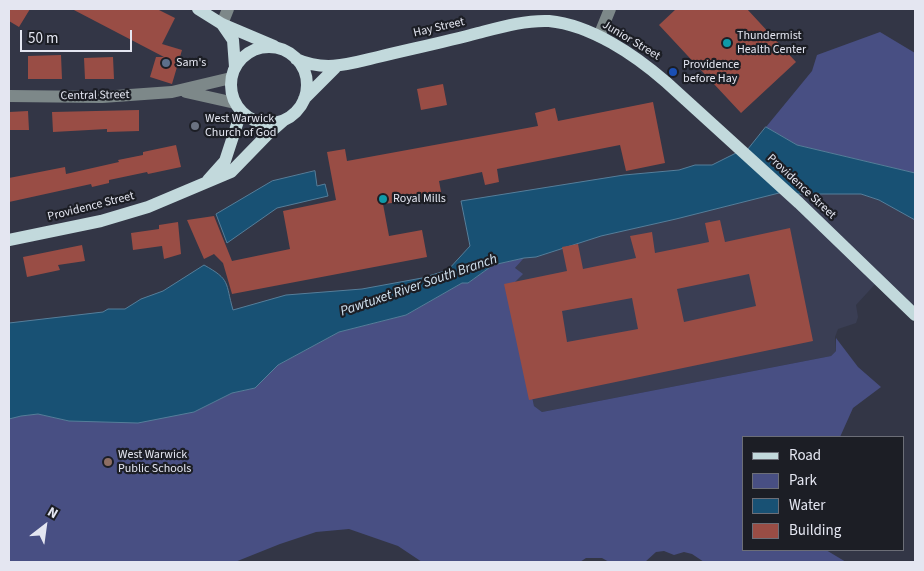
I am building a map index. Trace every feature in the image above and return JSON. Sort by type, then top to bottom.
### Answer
[{"type":"main road","points":[[198,9],[222,24],[288,53],[296,59],[306,78],[307,88],[300,108],[292,116],[272,124],[261,123],[250,119],[238,107],[230,91],[233,73],[233,40],[222,24]]},
{"type":"main road","name":"Junior Street","points":[[550,22],[570,26],[599,36],[645,64],[666,82]]},
{"type":"main road","name":"Hay Street","points":[[296,59],[308,64],[336,67],[512,24],[550,22]]},
{"type":"main road","points":[[233,73],[243,57],[254,50],[266,47],[279,49]]},
{"type":"main road","points":[[304,99],[336,67]]},
{"type":"main road","name":"Providence Street","points":[[666,82],[799,203],[915,315]]},
{"type":"main road","name":"Providence Street","points":[[206,182],[226,161],[238,107]]},
{"type":"main road","name":"Providence Street","points":[[9,240],[101,221],[148,206],[231,172],[283,121]]},
{"type":"street","points":[[222,24],[228,9]]},
{"type":"street","points":[[599,36],[610,9]]},
{"type":"street","points":[[181,91],[233,73]]},
{"type":"street","points":[[181,91],[238,107]]},
{"type":"street","name":"Central Street","points":[[9,96],[102,97],[181,91]]},
{"type":"shaded area","points":[[783,192],[794,194],[861,194],[879,200],[915,220],[915,314],[878,281],[856,305],[858,317],[856,323],[838,329],[835,337],[836,351],[831,356],[542,412],[534,406],[513,307],[515,268],[524,258],[537,257],[601,236]]},
{"type":"green space","points":[[880,32],[915,53],[915,173],[797,145],[766,127],[812,71],[817,55]]},
{"type":"green space","points":[[524,258],[515,268],[523,274],[515,282],[513,307],[534,406],[542,412],[831,356],[836,351],[836,338],[858,367],[881,387],[853,408],[840,436],[742,436],[742,551],[828,551],[846,562],[704,562],[692,554],[684,552],[674,555],[664,551],[656,552],[645,562],[609,562],[602,558],[586,558],[580,562],[422,562],[398,546],[349,529],[316,532],[235,562],[9,562],[9,419],[38,414],[69,421],[194,412],[232,393],[255,388],[278,365],[339,332],[406,315],[462,283],[468,283],[493,265]]},
{"type":"water","name":"Pawtuxet River South Branch","points":[[766,127],[797,145],[915,173],[915,220],[879,200],[861,194],[794,194],[783,192],[601,236],[536,257],[493,265],[468,283],[462,283],[406,315],[339,332],[278,365],[255,388],[232,393],[194,412],[138,423],[69,421],[38,414],[9,419],[9,323],[103,312],[108,309],[125,309],[141,299],[163,291],[204,265],[223,278],[233,310],[286,295],[362,289],[422,278],[448,270],[470,246],[461,201],[624,175],[679,170],[695,165],[712,165],[736,153],[746,151]]},
{"type":"water","points":[[315,171],[317,186],[325,184],[328,196],[277,208],[227,243],[216,214],[272,181]]},
{"type":"building","points":[[9,9],[30,9],[19,27],[9,21]]},
{"type":"building","points":[[72,9],[157,9],[175,18],[162,44],[182,50],[172,84],[150,77],[156,57],[164,57]]},
{"type":"building","name":"Thundermist Health Center","points":[[676,9],[747,9],[796,62],[741,113],[659,25]]},
{"type":"building","points":[[61,55],[62,79],[28,79],[28,56]]},
{"type":"building","points":[[113,57],[114,79],[85,79],[84,58]]},
{"type":"building","points":[[443,84],[447,105],[421,110],[417,89]]},
{"type":"building","name":"Royal Mills","points":[[653,102],[665,163],[626,171],[620,145],[497,169],[499,182],[485,185],[482,172],[439,181],[442,197],[383,204],[389,236],[422,230],[427,257],[232,294],[223,263],[214,254],[204,259],[187,220],[214,216],[232,261],[290,249],[283,211],[336,200],[327,152],[345,149],[347,161],[538,126],[535,113],[555,108],[558,121]]},
{"type":"building","points":[[139,110],[139,131],[107,132],[107,129],[53,132],[52,112]]},
{"type":"building","points":[[28,111],[29,130],[9,130],[9,112]]},
{"type":"building","points":[[176,145],[181,167],[148,174],[147,172],[109,180],[109,183],[92,187],[91,184],[9,202],[9,178],[65,167],[66,174],[119,162],[118,160],[143,155],[143,152]]},
{"type":"building","points":[[720,220],[725,242],[790,228],[813,341],[529,400],[504,284],[567,271],[562,247],[578,244],[583,269],[636,258],[630,236],[652,232],[655,253],[709,242],[705,223]],"holes":[[[749,274],[756,306],[684,322],[677,289]],[[632,298],[638,329],[567,342],[562,311]]]},
{"type":"building","points":[[178,222],[181,254],[164,259],[162,246],[133,250],[131,233],[159,229],[159,225]]},
{"type":"building","points":[[82,245],[85,261],[58,265],[60,270],[27,277],[23,257]]},
{"type":"place","name":"Thundermist Health Center","points":[[727,43]]},
{"type":"place","name":"Sam's","points":[[166,63]]},
{"type":"place","name":"Providence before Hay","points":[[673,72]]},
{"type":"place","name":"West Warwick Church of God","points":[[195,126]]},
{"type":"place","name":"Royal Mills","points":[[383,199]]},
{"type":"place","name":"West Warwick Public Schools","points":[[108,462]]}]
